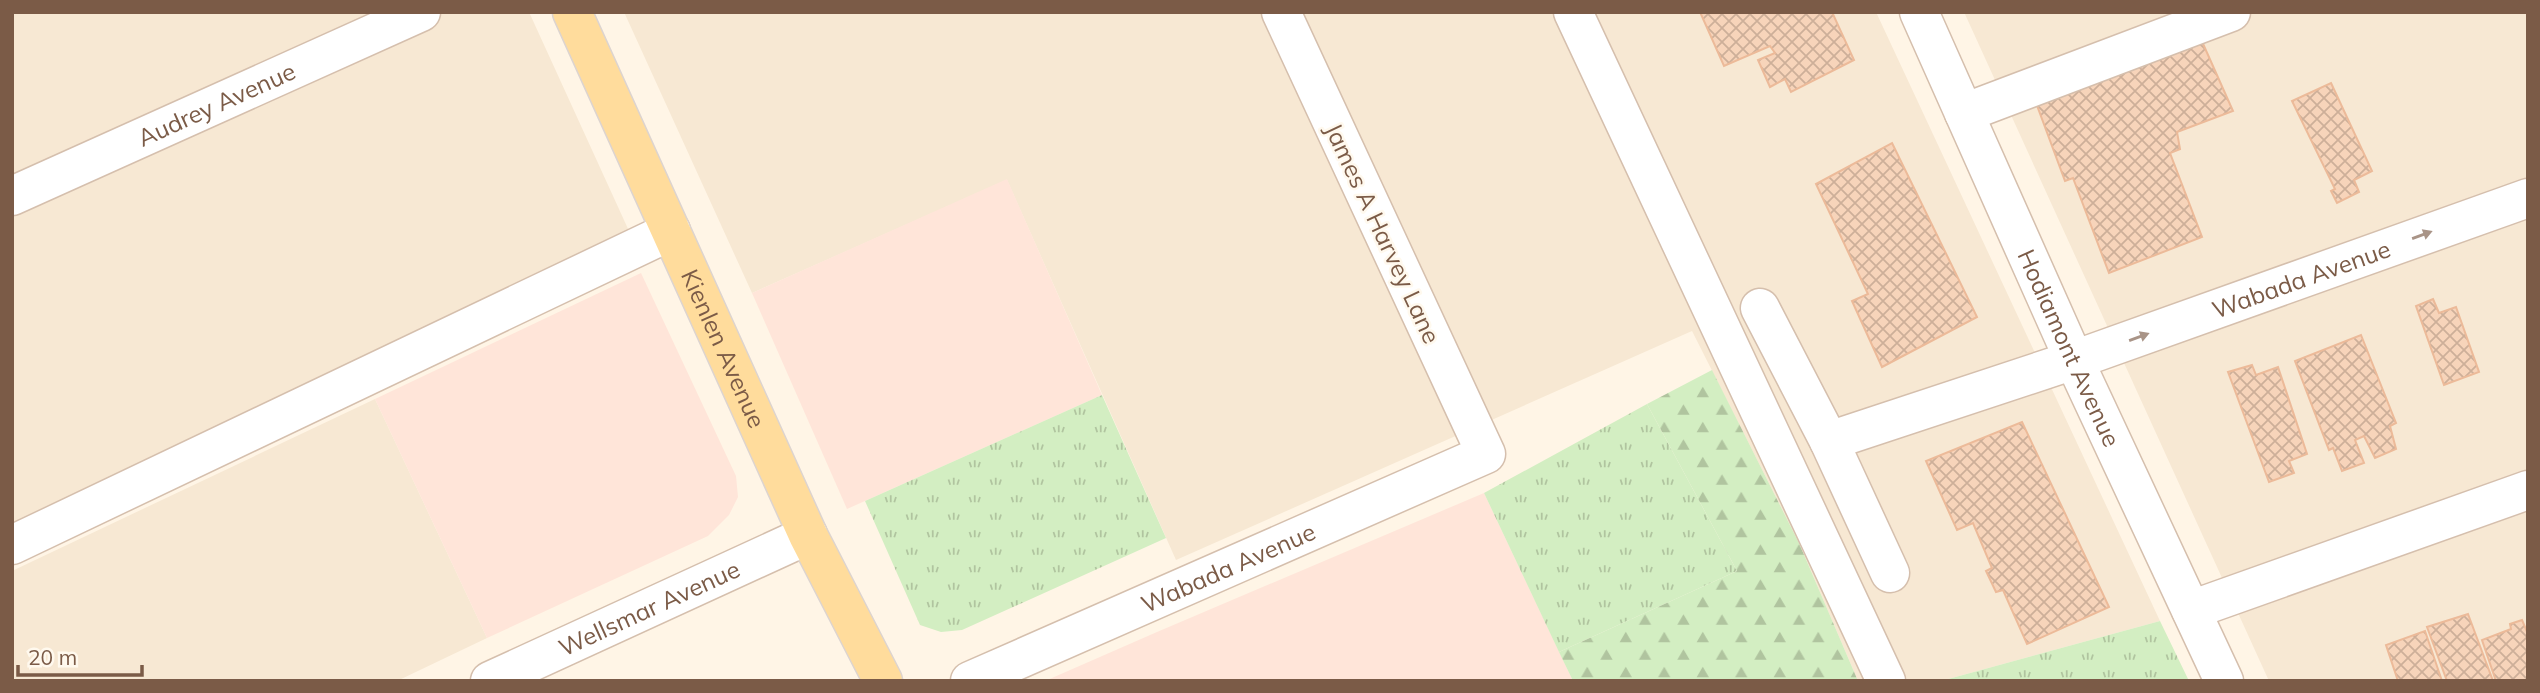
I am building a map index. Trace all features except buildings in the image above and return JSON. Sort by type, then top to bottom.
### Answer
[{"type":"main road","name":"Kienlen Avenue","points":[[572,12],[808,536],[883,681]]},
{"type":"street","name":"Audrey Avenue","points":[[12,196],[421,12]]},
{"type":"street","name":"James A Harvey Lane","points":[[1281,12],[1486,454]]},
{"type":"street","points":[[1573,12],[1886,681]]},
{"type":"street","name":"Hodiamont Avenue","points":[[1919,12],[2074,360],[2224,681]]},
{"type":"street","points":[[1964,113],[2231,12]]},
{"type":"street","name":"Wabada Avenue","points":[[1829,440],[2074,360],[2528,198]]},
{"type":"street","points":[[12,545],[671,231]]},
{"type":"street","points":[[1760,308],[1829,440],[1890,573]]},
{"type":"street","name":"Wabada Avenue","points":[[970,681],[1486,454]]},
{"type":"street","points":[[2191,610],[2528,490]]},
{"type":"street","name":"Wellsmar Avenue","points":[[490,681],[808,536]]},
{"type":"shaded area","points":[[12,12],[529,12],[629,231],[12,524]]},
{"type":"shaded area","points":[[624,12],[1876,12],[2160,621],[1941,681],[1858,681],[1799,543],[1692,331],[1176,560],[1007,180],[752,293]]},
{"type":"shaded area","points":[[1964,12],[2528,12],[2528,681],[2269,681]]},
{"type":"shaded area","points":[[1007,179],[1102,395],[847,509],[752,293]]},
{"type":"shaded area","points":[[641,273],[736,476],[738,497],[729,515],[708,536],[487,638],[375,399]]},
{"type":"shaded area","points":[[375,399],[487,638],[397,681],[12,681],[12,571]]},
{"type":"shaded area","points":[[1484,493],[1573,681],[1045,681],[1157,632]]},
{"type":"green space","points":[[1712,370],[1799,543],[1858,681],[1573,681],[1559,652],[1737,571],[1647,404]]},
{"type":"green space","points":[[1102,395],[1166,538],[962,630],[941,632],[920,625],[865,501]]},
{"type":"green space","points":[[1647,404],[1737,571],[1559,652],[1484,493]]},
{"type":"green space","points":[[2160,621],[2189,681],[1941,681]]}]
